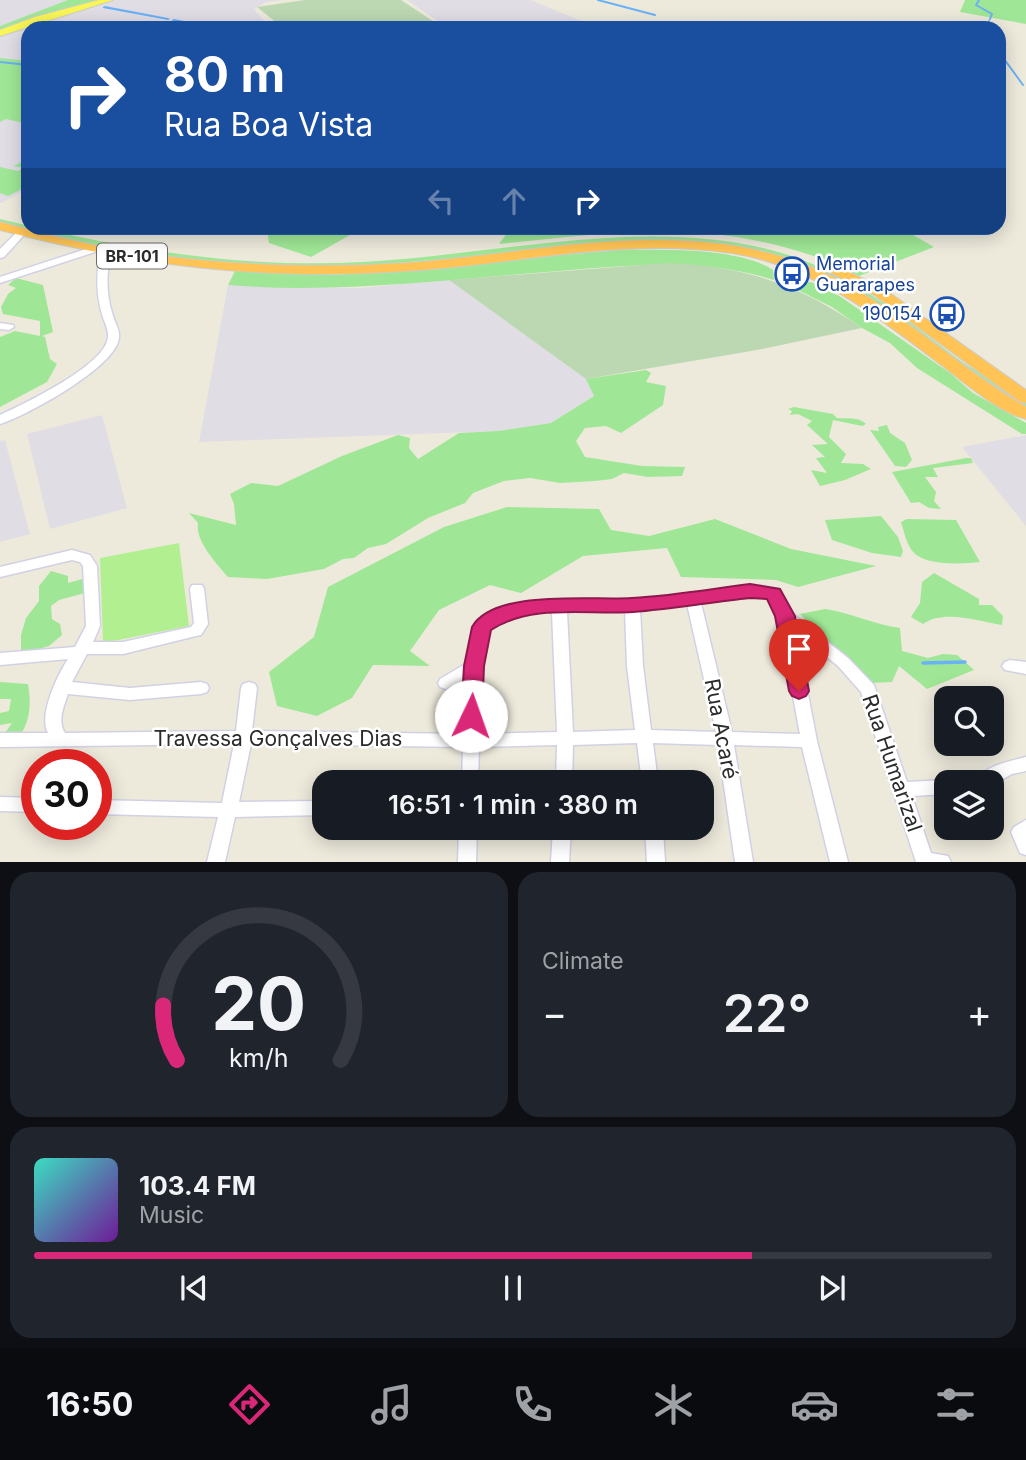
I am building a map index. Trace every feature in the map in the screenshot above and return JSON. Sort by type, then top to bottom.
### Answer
[{"type":"highway","name":"BR-101","points":[[0,215],[21,225]]},
{"type":"highway","name":"BR-101","points":[[0,226],[21,227]]},
{"type":"highway","name":"BR-101","points":[[51,235],[100,250],[222,267],[326,270],[411,267],[653,243],[701,244],[740,250],[796,265],[852,291],[974,382],[1026,414]]},
{"type":"highway","name":"BR-101","points":[[84,235],[150,248],[268,259],[409,257],[631,235]]},
{"type":"highway","name":"BR-101","points":[[690,235],[738,240],[803,256],[858,279],[1026,398]]},
{"type":"main road","points":[[34,21],[109,0]]},
{"type":"main road","points":[[0,33],[21,26]]},
{"type":"street","points":[[0,255],[21,231]]},
{"type":"street","points":[[0,286],[6,279],[100,250],[101,276],[114,338],[112,348],[68,383],[0,420]]},
{"type":"street","points":[[0,270],[6,279]]},
{"type":"street","points":[[0,572],[79,555],[88,561],[91,570],[93,621],[91,634],[62,687],[52,720],[54,732],[61,740]]},
{"type":"street","points":[[0,659],[123,648],[196,631],[201,624],[197,589]]},
{"type":"street","points":[[470,770],[474,666],[479,632],[486,622],[513,610],[632,605],[758,590],[773,593],[785,616],[808,741],[839,862]]},
{"type":"street","name":"Rua Acaré","points":[[693,598],[725,737],[744,862]]},
{"type":"street","points":[[632,605],[635,666],[649,770]]},
{"type":"street","points":[[559,606],[564,770]]},
{"type":"street","name":"Rua Humarizal","points":[[785,616],[843,662],[868,689],[925,861]]},
{"type":"street","points":[[446,683],[474,666]]},
{"type":"street","points":[[62,687],[130,694],[201,688]]},
{"type":"street","points":[[216,862],[244,738],[249,688]]},
{"type":"street","name":"Travessa Gonçalves Dias","points":[[0,740],[244,738],[470,741],[646,736],[808,741]]},
{"type":"street","points":[[1004,770],[1026,765]]},
{"type":"street","points":[[902,789],[934,788]]},
{"type":"street","points":[[0,804],[21,805]]},
{"type":"street","points":[[112,807],[227,810],[312,808]]},
{"type":"street","points":[[1025,828],[1020,832],[1026,847]]},
{"type":"street","points":[[467,862],[468,840]]},
{"type":"street","points":[[560,862],[561,840]]},
{"type":"street","points":[[654,840],[656,862]]},
{"type":"street","points":[[925,861],[942,862]]},
{"type":"shaded area","points":[[0,0],[284,0],[266,2],[254,9],[264,21],[21,21],[21,192],[0,203]]},
{"type":"shaded area","points":[[407,0],[531,0],[581,21],[438,21]]},
{"type":"shaded area","points":[[449,280],[586,379],[595,395],[551,423],[498,431],[199,442],[228,285],[359,288]]},
{"type":"shaded area","points":[[102,415],[127,508],[50,529],[27,434]]},
{"type":"shaded area","points":[[1026,435],[1026,526],[962,447]]},
{"type":"shaded area","points":[[5,440],[30,534],[0,542],[0,441]]},
{"type":"green space","points":[[68,0],[100,0],[30,21],[21,21],[21,24],[0,30],[0,26]]},
{"type":"green space","points":[[305,0],[401,0],[433,21],[274,21],[257,7]]},
{"type":"green space","points":[[965,0],[1026,0],[1026,24],[960,12]]},
{"type":"green space","points":[[0,58],[21,60],[21,122],[6,119],[0,122]]},
{"type":"green space","points":[[0,167],[18,171],[21,169],[21,190],[8,196],[0,193]]},
{"type":"green space","points":[[0,219],[21,224],[21,229],[0,224]]},
{"type":"green space","points":[[48,235],[71,235],[134,247],[225,259],[317,263],[414,258],[574,240],[627,237],[680,237],[732,242],[809,262],[856,285],[969,366],[1026,400],[1026,411],[814,271],[697,243],[638,242],[352,267],[248,266],[117,251]]},
{"type":"green space","points":[[268,235],[350,235],[311,257],[269,243]]},
{"type":"green space","points":[[506,235],[582,235],[571,236],[499,244]]},
{"type":"green space","points":[[722,235],[913,235],[934,247],[859,276],[810,255]]},
{"type":"green space","points":[[620,250],[699,251],[740,257],[773,270],[774,280],[717,268],[661,265],[348,287],[228,285],[235,271],[335,275]]},
{"type":"green space","points":[[667,263],[721,268],[770,280],[816,300],[862,328],[757,350],[586,379],[449,280]]},
{"type":"green space","points":[[16,278],[43,285],[53,332],[42,336],[45,337],[50,359],[57,364],[47,382],[0,407],[0,337],[15,331],[40,336],[40,321],[3,314],[1,307],[8,294],[16,288],[8,285]]},
{"type":"green space","points":[[798,280],[814,283],[841,297],[950,373],[973,393],[1026,423],[1026,434],[917,368],[890,343],[832,307],[784,283]]},
{"type":"green space","points":[[646,370],[651,373],[646,382],[666,386],[663,405],[621,433],[606,426],[585,428],[576,441],[585,457],[642,466],[685,467],[682,476],[648,477],[624,473],[612,479],[595,481],[560,483],[530,478],[504,481],[473,493],[465,503],[428,518],[386,544],[368,548],[354,558],[343,559],[324,569],[267,579],[228,577],[207,552],[200,537],[198,523],[189,513],[236,525],[230,494],[251,483],[278,486],[342,456],[398,435],[410,438],[409,448],[418,459],[459,433],[498,431],[551,423],[594,396],[586,379]]},
{"type":"green space","points":[[794,407],[833,414],[837,418],[863,421],[866,424],[862,426],[833,420],[829,437],[846,454],[841,463],[863,464],[871,469],[845,480],[820,486],[811,470],[827,473],[816,458],[825,457],[812,445],[828,444],[807,425],[812,421],[798,414],[790,415],[792,411],[788,409]]},
{"type":"green space","points":[[887,425],[890,433],[905,443],[912,460],[906,467],[895,466],[870,430],[879,431],[878,427]]},
{"type":"green space","points":[[971,458],[973,463],[933,468],[938,477],[925,477],[936,492],[934,501],[941,509],[929,508],[919,502],[911,503],[892,472]]},
{"type":"green space","points":[[507,507],[599,509],[611,530],[649,536],[715,519],[791,549],[876,566],[798,587],[776,580],[681,577],[667,548],[583,556],[521,593],[490,585],[439,610],[410,651],[430,666],[373,665],[352,698],[317,716],[277,706],[269,672],[314,637],[328,587],[444,527]]},
{"type":"green space","points":[[881,516],[898,537],[903,551],[901,557],[872,553],[832,540],[825,520]]},
{"type":"green space","points":[[907,519],[956,520],[980,562],[946,563],[920,557],[914,553],[906,539],[901,522]]},
{"type":"green space","points":[[179,543],[189,626],[103,643],[100,558]]},
{"type":"green space","points":[[51,571],[68,576],[68,583],[86,578],[85,593],[59,600],[51,606],[52,619],[60,624],[62,635],[49,646],[21,654],[21,635],[26,618],[39,601],[39,586]]},
{"type":"green space","points":[[934,573],[979,599],[979,605],[992,605],[1003,616],[1002,625],[951,617],[941,617],[923,624],[911,617],[920,603],[922,582]]},
{"type":"green space","points":[[825,609],[900,628],[902,651],[928,658],[943,654],[957,655],[974,670],[927,689],[899,666],[892,682],[870,683],[800,614]]},
{"type":"green space","points":[[0,682],[28,684],[29,710],[21,734],[5,733],[12,723],[0,725],[0,713],[9,711],[11,699],[0,699]]},
{"type":"waterway","points":[[598,0],[655,15]]},
{"type":"waterway","points":[[979,0],[976,5],[992,14],[990,19]]},
{"type":"waterway","points":[[105,7],[168,19]]},
{"type":"waterway","points":[[174,20],[179,21]]},
{"type":"waterway","points":[[0,62],[21,64]]},
{"type":"waterway","points":[[1006,62],[1023,85]]},
{"type":"waterway","points":[[923,663],[965,662]]},
{"type":"place","name":"Memorial Guararapes","points":[[792,274]]},
{"type":"place","name":"190154","points":[[947,314]]},
{"type":"route","points":[[471,716],[474,666],[478,636],[482,627],[492,618],[513,610],[545,606],[632,605],[761,590],[773,593],[785,616],[799,691]]}]
